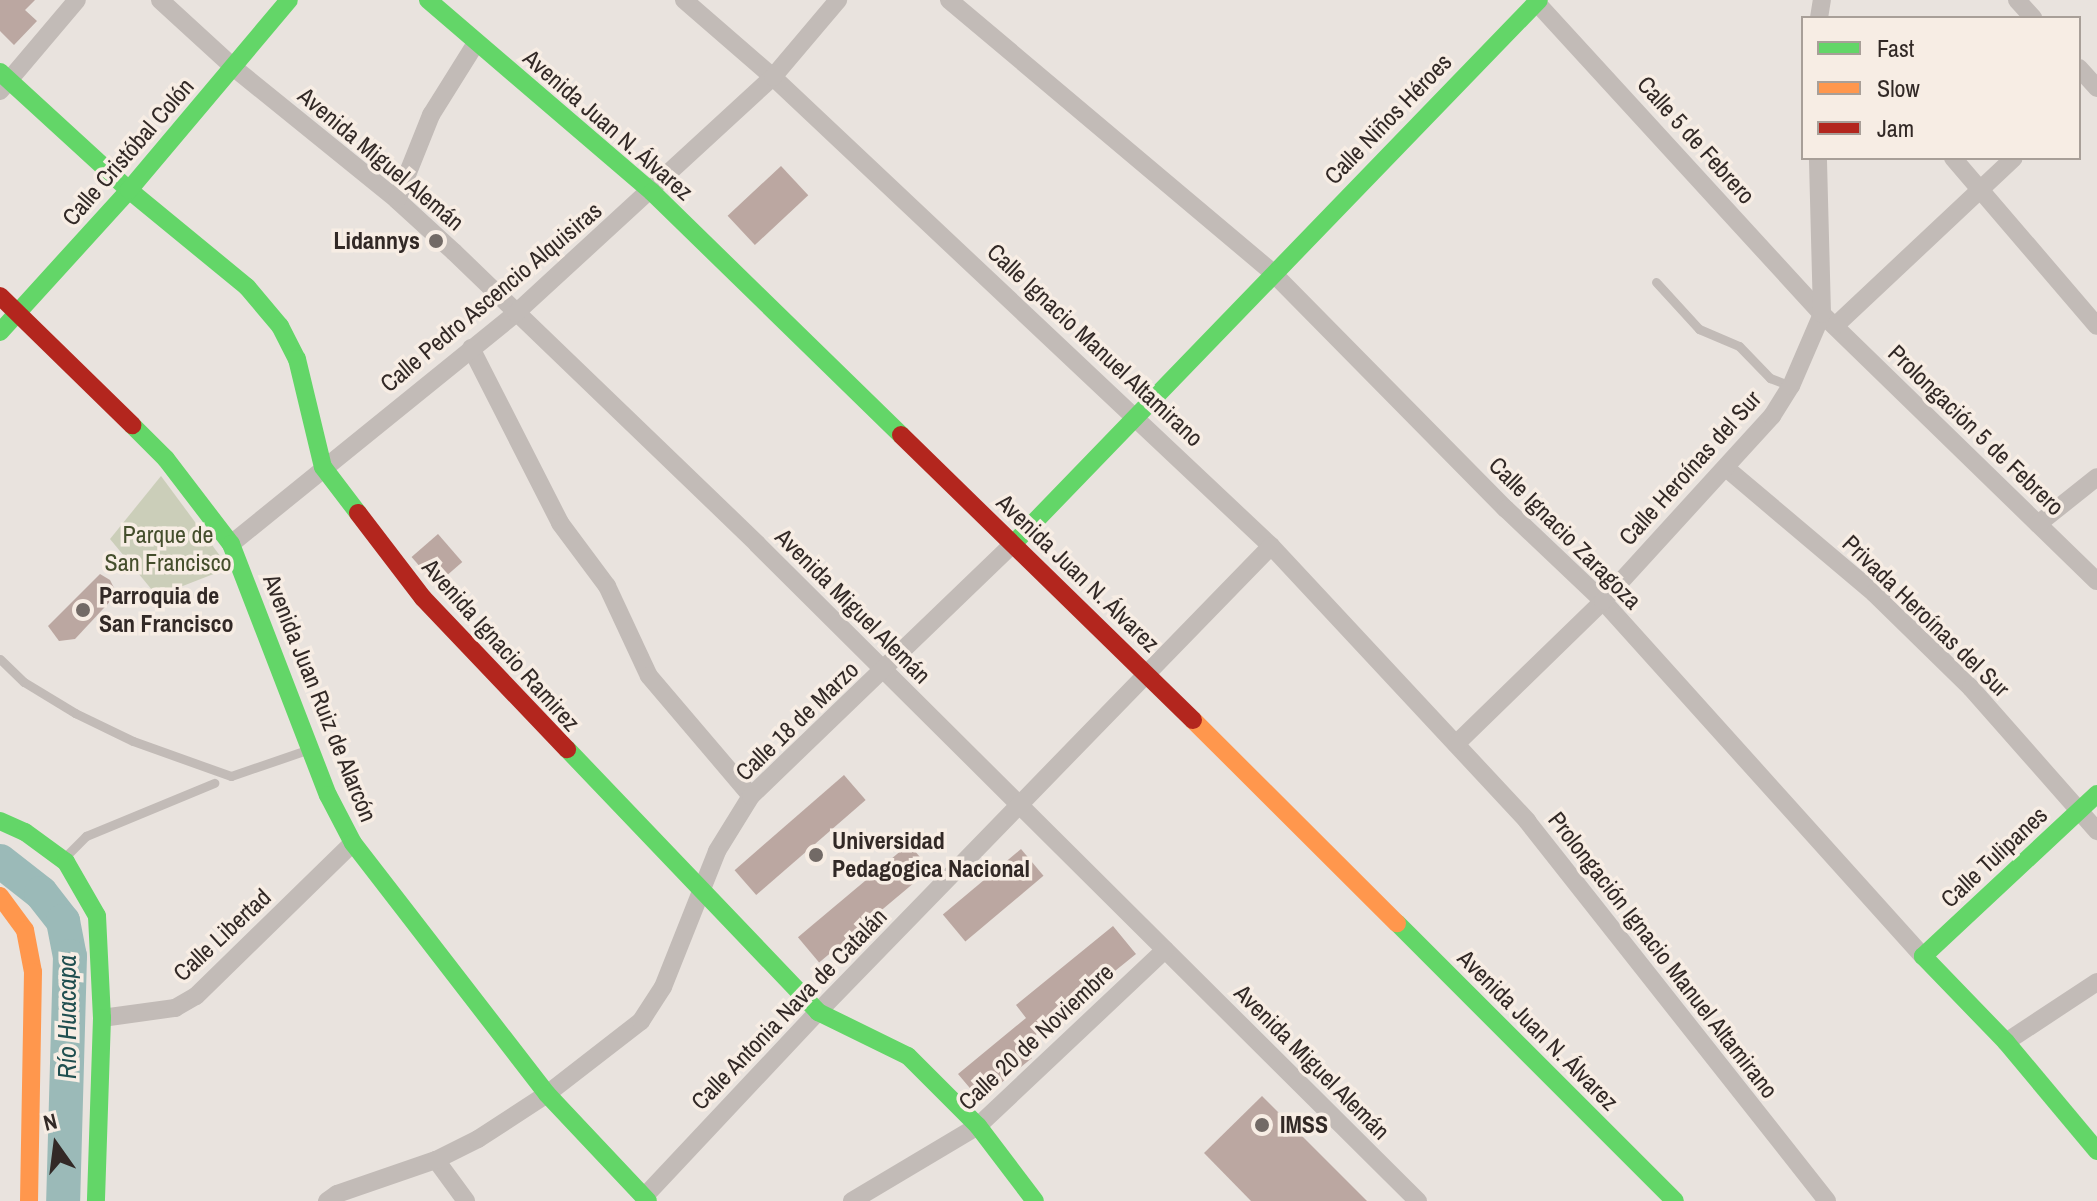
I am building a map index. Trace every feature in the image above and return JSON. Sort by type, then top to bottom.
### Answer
[{"type":"main road","name":"Calle Cristóbal Colón","points":[[0,332],[129,190],[289,0]]},
{"type":"main road","name":"Avenida Juan N. Álvarez","points":[[428,0],[652,192],[1146,673],[1675,1201]]},
{"type":"main road","name":"Calle Niños Héroes","points":[[1272,272],[1536,1]]},
{"type":"main road","name":"Avenida Ignacio Ramirez","points":[[3,81],[247,287],[280,326],[297,359],[323,467],[423,598],[818,1012],[908,1056],[978,1126],[1035,1201]]},
{"type":"main road","name":"Calle 18 de Marzo","points":[[1014,543],[1272,272]]},
{"type":"main road","name":"Avenida Juan Ruiz de Alarcón","points":[[0,296],[166,459],[231,544],[328,795],[353,843],[547,1094],[646,1199]]},
{"type":"main road","name":"Calle Tulipanes","points":[[1923,956],[2097,794]]},
{"type":"main road","points":[[0,821],[25,832],[63,859],[82,885],[97,916],[102,1018],[96,1201]]},
{"type":"main road","points":[[0,896],[25,930],[33,972],[29,1201]]},
{"type":"main road","name":"Calle Ignacio Zaragoza","points":[[1923,956],[2006,1042],[2097,1151]]},
{"type":"street","points":[[3,81],[77,0]]},
{"type":"street","name":"Avenida Miguel Alemán","points":[[160,0],[233,67],[397,200],[516,313],[884,671],[1418,1201]]},
{"type":"street","name":"Calle Ignacio Manuel Altamirano","points":[[684,0],[773,77],[1271,546],[1456,744]]},
{"type":"street","name":"Calle Pedro Ascencio Alquisiras","points":[[231,544],[516,313],[652,192],[773,77],[838,0]]},
{"type":"street","name":"Calle Ignacio Zaragoza","points":[[949,0],[1272,272],[1506,509],[1603,601],[1923,956]]},
{"type":"street","points":[[2017,0],[2031,16]]},
{"type":"street","name":"Calle 5 de Febrero","points":[[1536,1],[1828,320]]},
{"type":"street","points":[[397,200],[431,115],[476,43]]},
{"type":"street","name":"Calle Heroínas del Sur","points":[[1456,744],[1603,601],[1772,416],[1791,386],[1828,320],[1818,160]]},
{"type":"street","points":[[1955,160],[2097,326]]},
{"type":"street","points":[[1828,320],[2012,160]]},
{"type":"street","name":"Prolongación 5 de Febrero","points":[[1828,320],[2097,581]]},
{"type":"street","points":[[471,348],[560,523],[607,586],[649,676],[751,796]]},
{"type":"street","name":"Privada Heroínas del Sur","points":[[1726,468],[1896,614],[1971,688],[2097,831]]},
{"type":"street","points":[[2038,524],[2097,477]]},
{"type":"street","name":"Calle 18 de Marzo","points":[[327,1201],[337,1194],[436,1160],[478,1139],[547,1094],[641,1021],[663,987],[717,851],[751,796],[1014,543]]},
{"type":"street","name":"Calle Antonia Nava de Catalán","points":[[646,1199],[818,1012],[1271,546]]},
{"type":"street","name":"Prolongación Ignacio Manuel Altamirano","points":[[1456,744],[1527,821],[1827,1201]]},
{"type":"street","name":"Calle Libertad","points":[[102,1018],[175,1008],[196,996],[353,843]]},
{"type":"street","name":"Calle 20 de Noviembre","points":[[852,1201],[978,1126],[1165,950]]},
{"type":"street","points":[[2006,1042],[2097,982]]},
{"type":"street","points":[[436,1160],[466,1201]]},
{"type":"lane","points":[[1656,282],[1699,329],[1739,346],[1770,378],[1791,386]]},
{"type":"lane","points":[[0,659],[24,682],[75,713],[133,741],[231,776],[311,749]]},
{"type":"lane","points":[[63,859],[86,836],[214,783]]},
{"type":"green space","name":"Parque de San Francisco","points":[[161,476],[229,568],[157,596],[110,539]]},
{"type":"building","points":[[0,0],[35,0],[25,10],[37,21],[14,45],[0,31]]},
{"type":"building","points":[[781,166],[808,195],[755,245],[728,216]]},
{"type":"building","points":[[438,534],[462,562],[436,585],[412,557]]},
{"type":"building","name":"Parroquia de San Francisco","points":[[100,574],[110,580],[117,594],[75,639],[59,641],[48,626]]},
{"type":"building","points":[[844,775],[866,800],[756,895],[735,870]]},
{"type":"building","points":[[909,844],[930,869],[819,962],[798,937]]},
{"type":"building","points":[[1021,849],[1043,876],[965,941],[943,915]]},
{"type":"building","points":[[1113,926],[1136,954],[1022,1046],[1032,1058],[980,1100],[958,1074],[1026,1018],[1016,1005]]},
{"type":"building","name":"IMSS","points":[[1262,1096],[1367,1201],[1251,1201],[1204,1153]]},
{"type":"waterway","name":"Río Huacapa","points":[[0,861],[41,893],[63,921],[70,956],[63,1201]]},
{"type":"traffic: fast","points":[[0,332],[129,190],[289,0]]},
{"type":"traffic: fast","points":[[428,0],[652,192],[901,435]]},
{"type":"traffic: fast","points":[[1014,543],[1539,0]]},
{"type":"traffic: fast","points":[[0,72],[129,190],[247,287],[280,326],[297,359],[323,467],[358,513]]},
{"type":"traffic: fast","points":[[132,425],[166,459],[231,544],[328,795],[353,843],[547,1094],[648,1201]]},
{"type":"traffic: fast","points":[[567,749],[818,1012],[908,1056],[978,1126],[1035,1201]]},
{"type":"traffic: fast","points":[[2097,794],[1923,956],[2006,1042],[2097,1151]]},
{"type":"traffic: fast","points":[[0,821],[25,832],[66,862],[97,916],[102,1018],[96,1201]]},
{"type":"traffic: fast","points":[[1397,923],[1675,1201]]},
{"type":"traffic: slow","points":[[1193,720],[1397,923]]},
{"type":"traffic: slow","points":[[0,896],[25,930],[33,972],[29,1201]]},
{"type":"traffic: jam","points":[[0,296],[132,425]]},
{"type":"traffic: jam","points":[[901,435],[1193,720]]},
{"type":"traffic: jam","points":[[358,513],[423,598],[567,749]]},
{"type":"place","name":"Lidannys","points":[[436,241]]},
{"type":"place","name":"Parroquia de San Francisco","points":[[83,610]]},
{"type":"place","name":"Universidad Pedagogica Nacional","points":[[816,855]]},
{"type":"place","name":"IMSS","points":[[1262,1125]]}]
